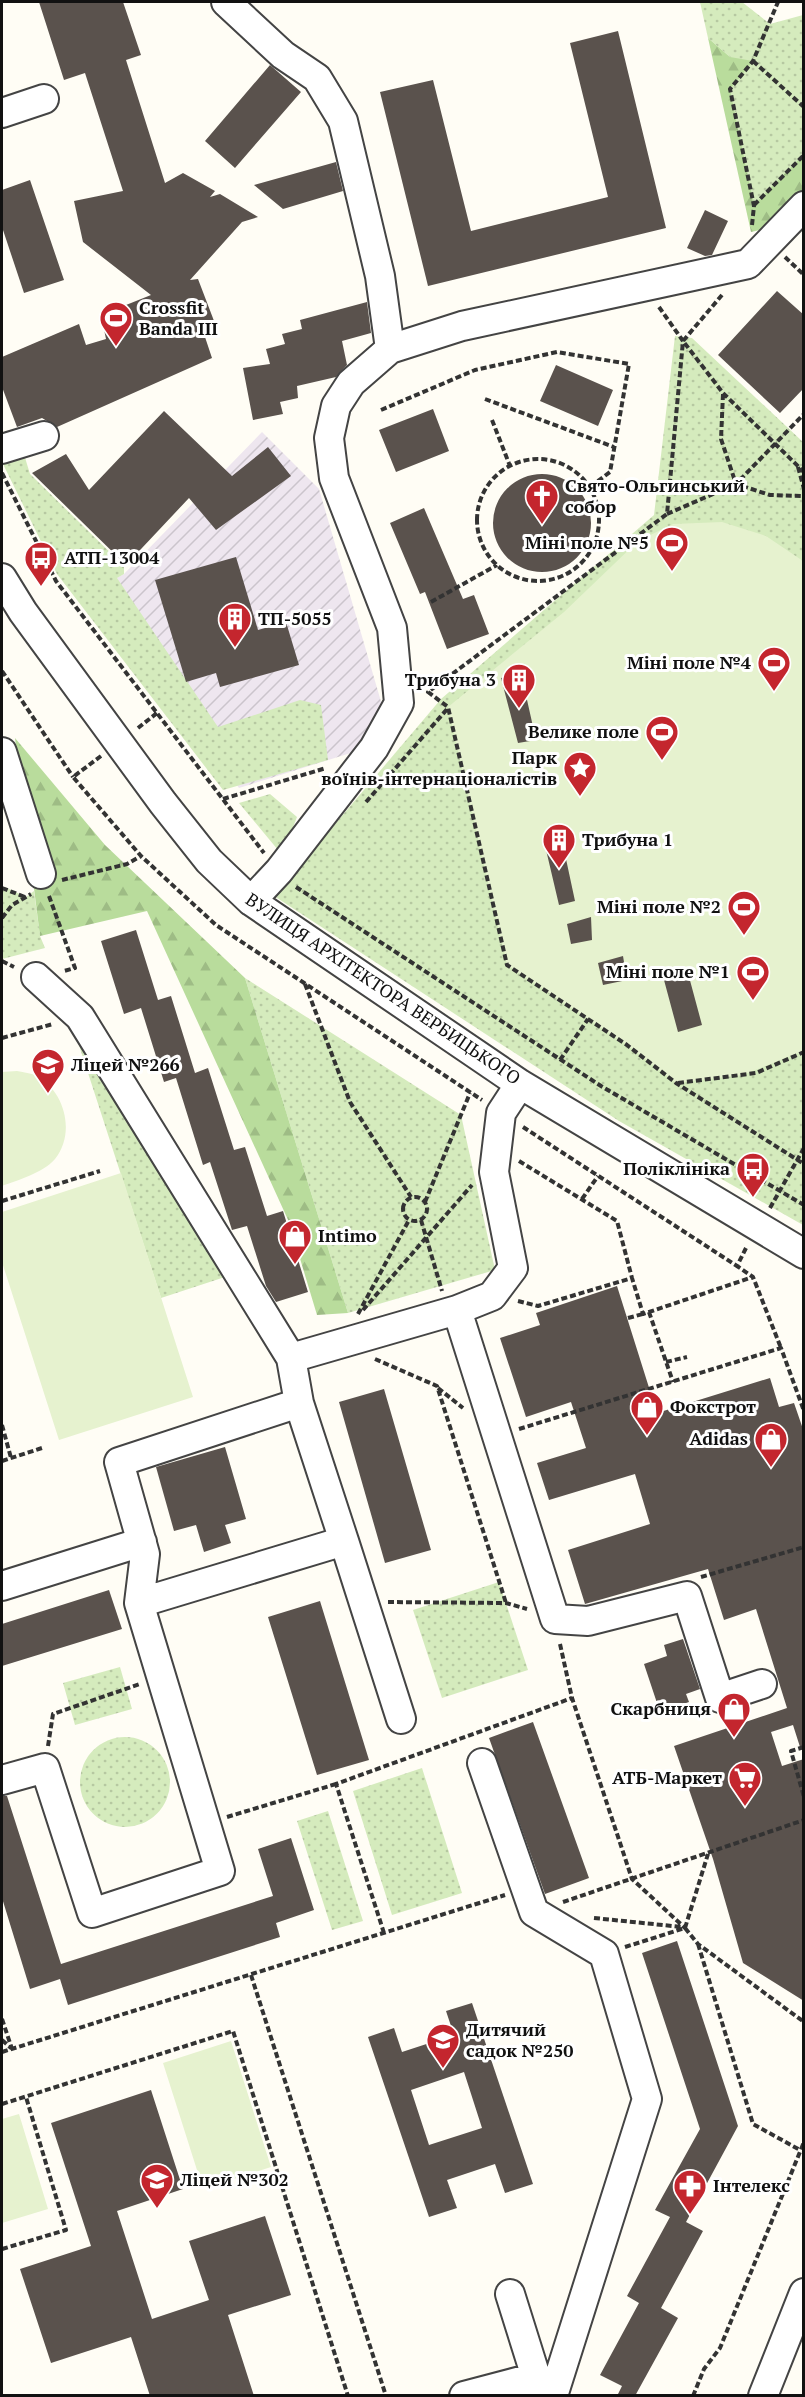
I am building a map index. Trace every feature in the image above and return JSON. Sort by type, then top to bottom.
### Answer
[{"type":"street","points":[[226,2],[283,55],[317,78],[343,121],[380,276],[390,350]]},
{"type":"street","points":[[2,113],[45,99]]},
{"type":"street","points":[[251,901],[290,874],[374,748],[399,703],[392,628],[334,477],[329,438],[336,406],[351,383],[390,350],[462,326],[748,264],[804,206]]},
{"type":"street","points":[[2,449],[44,436]]},
{"type":"street","name":"ВУЛИЦЯ АРХІТЕКТОРА ВЕРБИЦЬКОГО","points":[[2,580],[163,803],[209,861],[251,901],[520,1084],[804,1254]]},
{"type":"street","points":[[2,752],[37,885]]},
{"type":"street","points":[[36,977],[80,1017],[291,1358],[299,1403],[401,1719]]},
{"type":"street","points":[[291,1358],[348,1332],[451,1297],[492,1296],[513,1268],[494,1172],[501,1113],[520,1084]]},
{"type":"street","points":[[451,1297],[555,1619],[588,1621],[687,1596],[720,1698],[762,1684]]},
{"type":"street","points":[[2,1780],[45,1768],[92,1913],[220,1871],[139,1604],[145,1554],[119,1462],[299,1403]]},
{"type":"street","points":[[139,1604],[344,1541]]},
{"type":"street","points":[[2,1586],[142,1542]]},
{"type":"street","points":[[482,1763],[529,1900],[604,1954],[648,2099],[543,2389]]},
{"type":"street","points":[[763,2396],[804,2293]]},
{"type":"street","points":[[510,2294],[543,2389]]},
{"type":"street","points":[[464,2396],[543,2389]]},
{"type":"path","points":[[778,2],[753,61],[804,107]]},
{"type":"path","points":[[754,206],[804,155]]},
{"type":"path","points":[[645,287],[683,341],[667,514]]},
{"type":"path","points":[[381,410],[475,370],[557,352],[629,364],[610,472],[590,488]]},
{"type":"path","points":[[723,393],[721,439],[736,484]]},
{"type":"path","points":[[485,399],[614,447]]},
{"type":"path","points":[[804,414],[736,484],[667,514],[428,692],[448,707],[507,965],[627,1045],[676,1083],[804,1164]]},
{"type":"path","points":[[492,420],[510,466]]},
{"type":"path","points":[[540,459],[560,463],[577,473],[590,488],[598,507],[599,528],[593,547],[581,564],[564,576],[544,581],[523,580],[504,572],[489,557],[480,540],[476,520],[480,501],[489,483],[510,466],[521,461],[540,459]]},
{"type":"path","points":[[798,467],[804,489]]},
{"type":"path","points":[[2,472],[56,581],[223,799],[290,874],[294,886],[560,1060],[804,1205]]},
{"type":"path","points":[[736,484],[770,495],[804,496]]},
{"type":"path","points":[[431,602],[497,565]]},
{"type":"path","points":[[2,671],[73,777]]},
{"type":"path","points":[[363,806],[448,707]]},
{"type":"path","points":[[223,799],[336,765]]},
{"type":"path","points":[[2,888],[37,885],[127,864],[141,856]]},
{"type":"path","points":[[2,918],[12,905],[37,885]]},
{"type":"path","points":[[36,977],[75,968],[37,885]]},
{"type":"path","points":[[305,984],[350,1102],[411,1197]]},
{"type":"path","points":[[2,1038],[80,1017]]},
{"type":"path","points":[[560,1060],[588,1019]]},
{"type":"path","points":[[676,1083],[756,1073],[804,1052]]},
{"type":"path","points":[[421,1220],[426,1214],[425,1202],[470,1093]]},
{"type":"path","points":[[496,1148],[617,1221],[643,1314]]},
{"type":"path","points":[[2,1201],[100,1171]]},
{"type":"path","points":[[582,1199],[598,1176]]},
{"type":"path","points":[[348,1332],[475,1181]]},
{"type":"path","points":[[409,1220],[403,1210],[405,1202],[411,1197],[419,1197],[425,1202]]},
{"type":"path","points":[[409,1220],[421,1220]]},
{"type":"path","points":[[348,1332],[409,1220]]},
{"type":"path","points":[[421,1220],[426,1239],[451,1297],[431,1296]]},
{"type":"path","points":[[628,1318],[753,1277]]},
{"type":"path","points":[[492,1296],[538,1306],[632,1278]]},
{"type":"path","points":[[649,1312],[673,1382]]},
{"type":"path","points":[[348,1332],[366,1317]]},
{"type":"path","points":[[348,1332],[437,1386],[506,1603]]},
{"type":"path","points":[[496,1436],[781,1348],[804,1411]]},
{"type":"path","points":[[666,1362],[687,1357]]},
{"type":"path","points":[[2,1425],[11,1458]]},
{"type":"path","points":[[2,1461],[42,1448]]},
{"type":"path","points":[[690,1580],[804,1546]]},
{"type":"path","points":[[363,1602],[506,1603],[555,1619],[572,1698],[632,1879],[685,1928],[698,1944],[804,2022]]},
{"type":"path","points":[[45,1768],[53,1714],[161,1677]]},
{"type":"path","points":[[206,1824],[336,1784],[572,1698]]},
{"type":"path","points":[[804,1747],[790,1751],[804,1797]]},
{"type":"path","points":[[336,1784],[384,1933]]},
{"type":"path","points":[[2,2052],[384,1933],[632,1879],[804,1820]]},
{"type":"path","points":[[685,1928],[708,1853]]},
{"type":"path","points":[[592,1918],[685,1928]]},
{"type":"path","points":[[604,1954],[685,1928]]},
{"type":"path","points":[[698,1944],[753,2124],[800,2150]]},
{"type":"path","points":[[251,1975],[386,2396]]},
{"type":"path","points":[[2,2019],[12,2049]]},
{"type":"path","points":[[2,2104],[233,2031],[348,2396]]},
{"type":"path","points":[[2,2040],[12,2049]]},
{"type":"path","points":[[2,2249],[66,2230],[26,2097]]},
{"type":"path","points":[[693,2396],[704,2369],[720,2348],[804,2142]]},
{"type":"shaded area","points":[[262,432],[319,489],[382,705],[357,751],[239,788],[98,588],[124,574]]},
{"type":"green space","points":[[700,2],[742,2],[770,24],[803,15],[803,155],[754,206],[730,89],[730,57],[708,38]]},
{"type":"green space","points":[[708,38],[730,57],[753,61],[730,89],[754,205],[803,155],[803,196],[776,226],[751,232]]},
{"type":"green space","name":"Парк воїнів-інтернаціоналістів","points":[[675,336],[692,338],[803,442],[803,1225],[619,1121],[274,896],[441,699],[654,515]]},
{"type":"green space","points":[[23,451],[30,474],[124,566],[124,574],[117,578],[218,727],[300,700],[321,705],[328,760],[223,790],[57,574],[2,462]]},
{"type":"green space","name":"Парк воїнів-інтернаціоналістів","points":[[722,522],[766,536],[803,561],[803,1051],[743,1075],[676,1083],[627,1045],[507,965],[448,707],[564,612],[638,541],[673,524]]},
{"type":"green space","points":[[15,738],[105,845],[245,978],[348,1313],[317,1315],[289,1222],[147,911],[40,936]]},
{"type":"green space","points":[[270,794],[297,817],[290,835],[278,850],[239,803]]},
{"type":"green space","points":[[5,887],[26,897],[34,891],[40,936],[45,948],[2,959],[2,888]]},
{"type":"green space","points":[[245,978],[461,1115],[495,1270],[348,1313]]},
{"type":"green space","points":[[77,1039],[228,1276],[161,1298]]},
{"type":"green space","points":[[17,1071],[35,1075],[54,1091],[64,1113],[65,1137],[61,1149],[50,1164],[30,1176],[2,1186],[2,1072]]},
{"type":"green space","points":[[121,1173],[193,1397],[59,1440],[2,1262],[2,1212]]},
{"type":"green space","points":[[499,1582],[528,1670],[442,1698],[413,1610]]},
{"type":"green space","points":[[120,1667],[132,1709],[75,1725],[63,1683]]},
{"type":"green space","points":[[125,1737],[142,1740],[157,1750],[167,1765],[170,1782],[167,1799],[157,1814],[142,1824],[125,1827],[108,1824],[93,1814],[83,1799],[80,1782],[83,1765],[93,1750],[108,1740]]},
{"type":"green space","points":[[422,1768],[462,1893],[392,1915],[353,1791]]},
{"type":"green space","points":[[328,1811],[363,1921],[332,1930],[297,1821]]},
{"type":"green space","points":[[231,2041],[271,2167],[203,2189],[163,2063]]},
{"type":"green space","points":[[19,2114],[48,2209],[2,2223],[2,2119]]},
{"type":"building","points":[[39,2],[123,2],[141,55],[126,60],[165,183],[183,173],[215,191],[210,197],[220,194],[258,217],[242,222],[190,280],[198,279],[219,334],[205,337],[212,358],[57,427],[42,418],[17,427],[2,387],[2,357],[79,324],[86,345],[106,339],[101,315],[151,295],[83,242],[74,201],[123,191],[85,73],[64,80]]},
{"type":"building","points":[[618,31],[666,228],[428,286],[380,92],[433,80],[471,231],[608,197],[570,43]]},
{"type":"building","points":[[270,65],[301,92],[235,168],[205,141]]},
{"type":"building","points":[[336,162],[343,191],[283,209],[254,185]]},
{"type":"building","points":[[30,180],[64,280],[24,293],[2,227],[2,190]]},
{"type":"building","points":[[705,210],[728,221],[712,255],[705,256],[687,248]]},
{"type":"building","points":[[777,291],[804,315],[804,388],[780,413],[718,355]]},
{"type":"building","points":[[367,302],[371,333],[342,341],[347,365],[336,377],[297,386],[298,398],[280,402],[283,414],[253,420],[243,368],[270,364],[266,349],[285,344],[282,334],[302,329],[300,320]]},
{"type":"building","points":[[556,365],[613,390],[598,426],[540,401]]},
{"type":"building","points":[[433,409],[449,451],[396,472],[379,430]]},
{"type":"building","points":[[164,411],[232,476],[268,447],[291,476],[216,530],[189,498],[126,565],[32,473],[66,454],[89,490]]},
{"type":"building","name":"Свято-Ольгинський собор","points":[[542,474],[561,477],[577,488],[588,504],[591,523],[588,542],[577,558],[561,569],[542,572],[523,569],[507,558],[496,542],[493,523],[496,504],[507,488],[523,477]]},
{"type":"building","points":[[424,508],[463,599],[474,595],[489,634],[447,649],[425,592],[420,594],[390,523]]},
{"type":"building","name":"ТП-5055","points":[[236,557],[258,630],[286,622],[299,665],[220,687],[216,673],[186,682],[155,580]]},
{"type":"building","name":"Трибуна 3","points":[[521,673],[536,740],[518,743],[501,678]]},
{"type":"building","name":"Трибуна 1","points":[[560,831],[575,901],[559,905],[543,837]]},
{"type":"building","points":[[591,917],[592,940],[571,944],[567,924]]},
{"type":"building","points":[[136,930],[158,1000],[171,996],[195,1073],[208,1068],[234,1150],[245,1147],[267,1216],[283,1211],[308,1292],[276,1302],[266,1286],[247,1226],[232,1230],[210,1162],[203,1165],[176,1078],[164,1082],[141,1008],[124,1014],[101,941]]},
{"type":"building","points":[[623,956],[627,980],[603,985],[598,963]]},
{"type":"building","points":[[688,973],[702,1025],[678,1032],[664,980]]},
{"type":"building","points":[[617,1286],[657,1413],[770,1378],[779,1407],[794,1403],[804,1432],[804,1746],[800,1747],[793,1725],[771,1732],[782,1766],[804,1759],[804,2001],[743,1963],[713,1859],[674,1746],[787,1708],[756,1609],[724,1620],[708,1569],[585,1604],[568,1550],[650,1524],[635,1474],[549,1500],[537,1463],[586,1448],[571,1402],[526,1417],[500,1338],[540,1325],[536,1313]]},
{"type":"building","points":[[384,1389],[431,1550],[385,1563],[339,1402]]},
{"type":"building","points":[[225,1447],[246,1519],[225,1525],[231,1543],[204,1552],[196,1525],[174,1531],[156,1467]]},
{"type":"building","points":[[109,1590],[122,1629],[2,1666],[2,1624]]},
{"type":"building","points":[[320,1601],[369,1760],[317,1775],[268,1617]]},
{"type":"building","points":[[683,1639],[700,1689],[686,1694],[689,1702],[660,1712],[644,1664],[667,1656],[664,1645]]},
{"type":"building","points":[[533,1722],[589,1878],[545,1894],[489,1738]]},
{"type":"building","points":[[2,1796],[7,1796],[61,1964],[273,1896],[258,1849],[291,1838],[314,1910],[276,1923],[280,1937],[68,2005],[60,1979],[30,1989],[2,1898]]},
{"type":"building","points":[[677,1941],[738,2126],[686,2222],[703,2231],[661,2308],[678,2318],[635,2396],[617,2396],[622,2386],[600,2375],[639,2303],[627,2296],[670,2217],[655,2210],[700,2129],[642,1953]]},
{"type":"building","points":[[472,2003],[533,2184],[505,2193],[495,2164],[447,2180],[457,2208],[429,2217],[368,2037],[394,2028],[402,2052],[454,2035],[446,2011]],"holes":[[[464,2072],[482,2128],[429,2145],[411,2090]]]},
{"type":"building","points":[[151,2090],[183,2189],[117,2211],[152,2319],[209,2300],[189,2241],[265,2216],[291,2295],[228,2315],[254,2396],[150,2396],[131,2337],[51,2363],[20,2269],[91,2246],[51,2123]]},
{"type":"place","name":"Crossfit Banda III","points":[[116,347]]},
{"type":"place","name":"Свято-Ольгинський собор","points":[[542,525]]},
{"type":"place","name":"Міні поле №5","points":[[672,572]]},
{"type":"place","name":"АТП-13004","points":[[41,587]]},
{"type":"place","name":"ТП-5055","points":[[235,648]]},
{"type":"place","name":"Міні поле №4","points":[[774,692]]},
{"type":"place","name":"Трибуна 3","points":[[519,709]]},
{"type":"place","name":"Велике поле","points":[[662,761]]},
{"type":"place","name":"Парк воїнів-інтернаціоналістів","points":[[580,797]]},
{"type":"place","name":"Трибуна 1","points":[[559,869]]},
{"type":"place","name":"Міні поле №2","points":[[744,936]]},
{"type":"place","name":"Міні поле №1","points":[[753,1001]]},
{"type":"place","name":"Ліцей №266","points":[[48,1094]]},
{"type":"place","name":"Поліклініка","points":[[753,1198]]},
{"type":"place","name":"Intimo","points":[[295,1265]]},
{"type":"place","name":"Фокстрот","points":[[647,1436]]},
{"type":"place","name":"Adidas","points":[[771,1468]]},
{"type":"place","name":"Скарбниця","points":[[734,1738]]},
{"type":"place","name":"АТБ-Маркет","points":[[745,1807]]},
{"type":"place","name":"Дитячий садок №250","points":[[443,2069]]},
{"type":"place","name":"Ліцей №302","points":[[157,2209]]},
{"type":"place","name":"Інтелекс","points":[[690,2215]]}]
